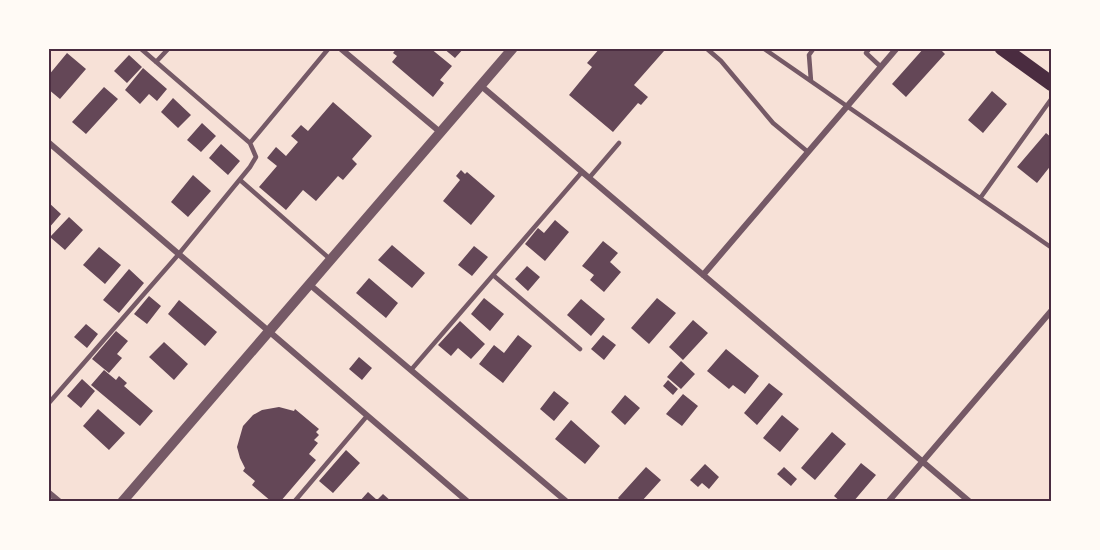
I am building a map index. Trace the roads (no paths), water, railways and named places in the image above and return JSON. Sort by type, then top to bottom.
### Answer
[{"type":"main road","points":[[1002,48],[1052,84]]},
{"type":"street","points":[[341,48],[440,132]]},
{"type":"street","points":[[122,502],[513,48]]},
{"type":"street","points":[[703,275],[897,48]]},
{"type":"street","points":[[480,86],[970,502]]},
{"type":"street","points":[[48,142],[468,502]]},
{"type":"street","points":[[309,284],[567,502]]},
{"type":"street","points":[[888,502],[1052,310]]},
{"type":"street","points":[[48,492],[60,502]]},
{"type":"lane","points":[[48,404],[178,255],[240,180],[256,157],[250,143],[140,48]]},
{"type":"lane","points":[[156,62],[169,48]]},
{"type":"lane","points":[[250,143],[329,48]]},
{"type":"lane","points":[[706,48],[721,61],[773,123],[808,152]]},
{"type":"lane","points":[[763,48],[1052,248]]},
{"type":"lane","points":[[811,81],[809,55],[814,48]]},
{"type":"lane","points":[[870,48],[866,53],[881,67]]},
{"type":"lane","points":[[981,197],[1052,98]]},
{"type":"lane","points":[[589,178],[619,143]]},
{"type":"lane","points":[[411,370],[582,172]]},
{"type":"lane","points":[[240,180],[331,260]]},
{"type":"lane","points":[[493,275],[580,349]]},
{"type":"lane","points":[[294,502],[367,416]]}]
